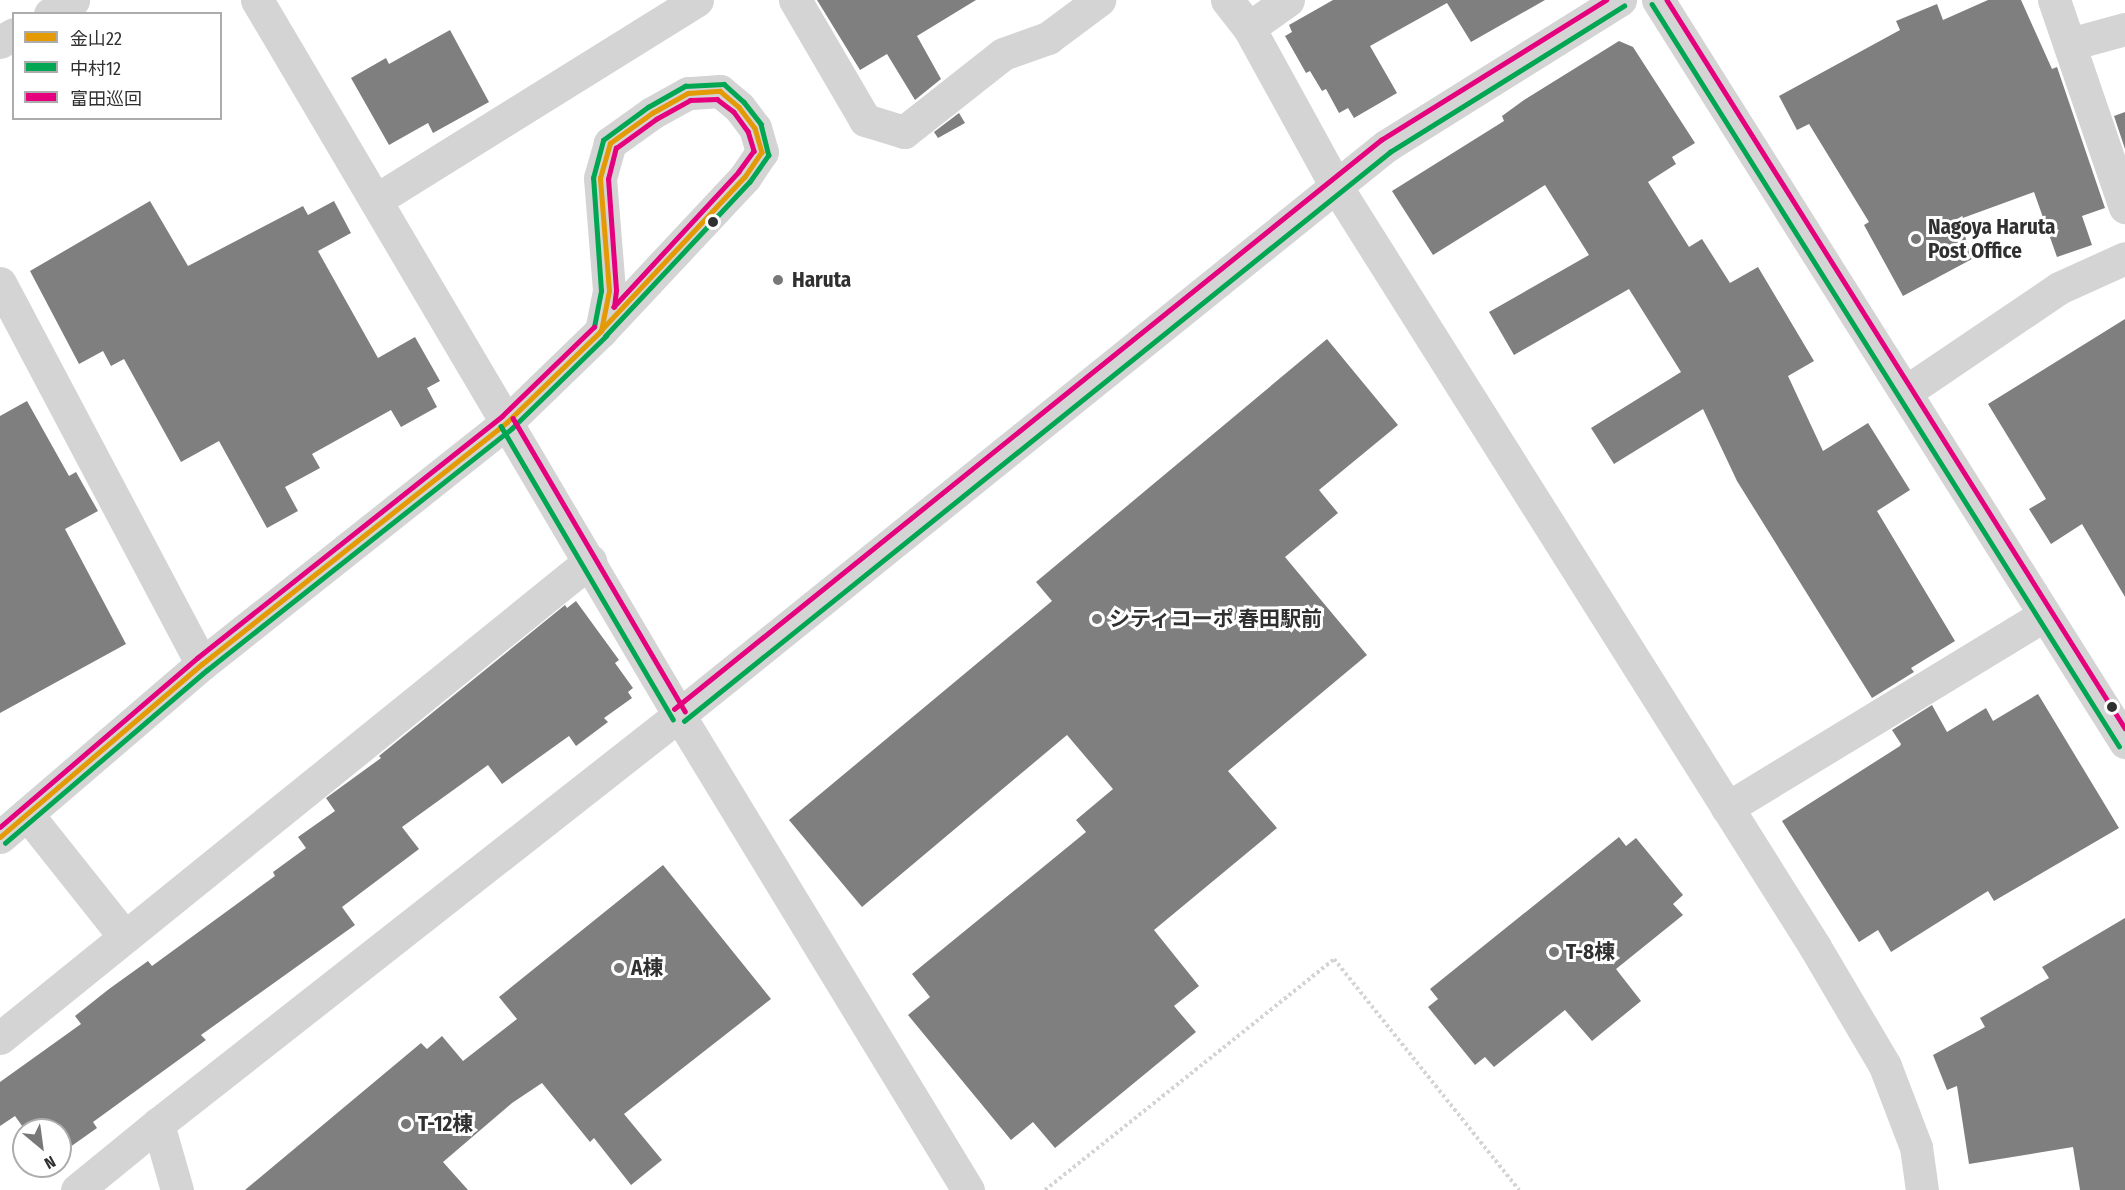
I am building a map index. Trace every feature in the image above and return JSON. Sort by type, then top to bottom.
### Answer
[{"type":"street","points":[[53,12],[73,0]]},
{"type":"street","points":[[257,0],[679,715],[968,1190]]},
{"type":"street","points":[[376,200],[697,0]]},
{"type":"street","points":[[795,0],[865,120],[904,132],[1003,54],[1048,38],[1099,0]]},
{"type":"street","points":[[1227,0],[1249,28],[1336,186],[1815,947],[1885,1066],[1916,1147],[1922,1190]]},
{"type":"street","points":[[1249,28],[1288,0]]},
{"type":"street","points":[[77,1190],[679,715],[1386,146],[1620,0]]},
{"type":"street","points":[[1658,0],[1907,391],[2044,615],[2125,742]]},
{"type":"street","points":[[2054,0],[2125,207]]},
{"type":"street","points":[[2070,44],[2125,29]]},
{"type":"street","points":[[0,837],[202,664],[507,422],[601,331],[745,177],[762,152],[755,128],[739,107],[720,91],[688,93],[652,113],[610,143],[600,178],[609,291],[601,331]]},
{"type":"street","points":[[1907,391],[2059,288],[2125,258]]},
{"type":"street","points":[[0,283],[202,664]]},
{"type":"street","points":[[0,1038],[590,561]]},
{"type":"street","points":[[1727,808],[2044,615]]},
{"type":"street","points":[[27,814],[125,937]]},
{"type":"street","points":[[158,1124],[177,1190]]},
{"type":"path","points":[[1045,1190],[1334,959],[1519,1190]]},
{"type":"building","points":[[817,0],[976,0],[917,36],[941,79],[915,100],[887,54],[860,70]]},
{"type":"building","points":[[1333,0],[1545,0],[1471,42],[1447,3],[1370,46],[1397,93],[1354,118],[1348,108],[1339,113],[1326,89],[1322,91],[1310,71],[1306,73],[1285,36],[1292,32],[1289,25]]},
{"type":"building","points":[[1988,0],[2021,0],[2052,69],[2057,67],[2105,208],[2082,216],[2092,245],[2057,257],[2034,192],[1960,219],[1972,259],[1903,296],[1864,225],[1869,222],[1809,124],[1797,130],[1779,96],[1900,30],[1896,21],[1937,4],[1943,20]]},
{"type":"building","points":[[450,30],[489,102],[433,133],[428,123],[389,145],[351,78],[386,58],[389,64]]},
{"type":"building","points":[[1619,41],[1633,47],[1695,143],[1672,157],[1676,164],[1648,182],[1689,247],[1702,239],[1730,283],[1758,267],[1814,361],[1788,376],[1823,451],[1868,423],[1910,490],[1877,511],[1955,641],[1911,668],[1914,672],[1872,698],[1737,481],[1703,409],[1614,464],[1591,428],[1681,372],[1629,289],[1514,355],[1489,312],[1589,255],[1545,185],[1433,255],[1392,191],[1504,121],[1502,116],[1524,100]]},
{"type":"building","points":[[2125,112],[2125,149],[2114,116]]},
{"type":"building","points":[[959,113],[965,123],[938,138],[934,132]]},
{"type":"building","points":[[150,201],[188,266],[303,206],[308,215],[334,201],[351,233],[318,251],[378,358],[415,337],[440,381],[427,388],[437,407],[401,427],[391,410],[312,454],[320,468],[285,487],[298,511],[267,528],[219,441],[181,462],[124,359],[111,366],[103,351],[79,364],[30,271]]},
{"type":"building","points":[[2125,319],[2125,597],[2082,524],[2051,544],[2029,509],[2046,499],[1988,404]]},
{"type":"building","points":[[1327,339],[1398,425],[1319,490],[1338,513],[1285,557],[1367,655],[1228,771],[1277,828],[1154,930],[1199,986],[1174,1006],[1196,1032],[1055,1148],[1033,1122],[1011,1140],[908,1015],[930,997],[912,974],[1086,832],[1076,820],[1113,789],[1067,735],[862,907],[789,820],[1052,601],[1036,582]]},
{"type":"building","points":[[27,401],[69,476],[76,472],[98,511],[65,529],[126,644],[0,713],[0,416]]},
{"type":"building","points":[[576,601],[619,660],[615,663],[633,688],[628,692],[632,698],[604,718],[608,722],[576,746],[569,736],[502,784],[488,765],[402,827],[419,849],[342,907],[355,925],[201,1035],[206,1040],[93,1122],[97,1128],[72,1146],[72,1118],[16,1118],[15,1116],[0,1126],[0,1082],[81,1024],[75,1016],[109,989],[148,961],[152,966],[275,876],[273,872],[306,848],[298,837],[335,811],[326,798],[381,758],[379,756],[565,605],[567,608]]},
{"type":"building","points":[[2038,694],[2119,828],[1994,901],[1988,891],[1891,952],[1878,930],[1859,942],[1782,821],[1900,746],[1892,730],[1932,705],[1947,732],[1986,708],[1993,721]]},
{"type":"building","name":"T-8棟","points":[[1619,837],[1626,846],[1636,838],[1683,895],[1673,904],[1683,915],[1616,969],[1641,1001],[1592,1041],[1565,1010],[1494,1067],[1485,1057],[1475,1065],[1428,1007],[1438,999],[1430,989]]},
{"type":"building","points":[[663,865],[771,999],[624,1114],[662,1160],[631,1185],[594,1138],[590,1142],[542,1083],[512,1103],[443,1162],[468,1190],[245,1190],[421,1043],[427,1049],[442,1036],[463,1061],[517,1019],[499,997]]},
{"type":"building","points":[[2125,918],[2125,1190],[2080,1190],[2073,1147],[1969,1164],[1957,1086],[1947,1090],[1933,1055],[1985,1027],[1980,1018],[2049,978],[2042,967]]},
{"type":"transit line","name":"富田巡回","points":[[674,709],[1381,140],[1606,0]]},
{"type":"transit line","name":"富田巡回","points":[[1667,0],[2125,728]]},
{"type":"transit line","name":"中村12","points":[[1652,4],[2119,746]]},
{"type":"transit line","name":"中村12","points":[[684,721],[1390,152],[1624,6]]},
{"type":"transit line","name":"中村12","points":[[594,327],[601,291],[593,178],[603,140],[648,107],[685,86],[724,84],[744,102],[761,124],[769,155],[750,182],[606,336]]},
{"type":"transit line","name":"金山22","points":[[720,91],[739,107],[755,128],[762,152],[745,177],[601,331],[609,291],[600,178],[610,143],[652,113],[688,93],[720,91]]},
{"type":"transit line","name":"富田巡回","points":[[717,99],[734,112],[748,131],[754,151],[739,172],[614,307],[616,290],[608,179],[616,148],[656,119],[690,100],[717,99]]},
{"type":"transit line","name":"富田巡回","points":[[0,827],[197,658],[502,416],[594,327]]},
{"type":"transit line","name":"金山22","points":[[0,837],[202,664],[507,422],[601,331]]},
{"type":"transit line","name":"中村12","points":[[5,843],[207,670],[512,428],[606,336]]},
{"type":"transit line","name":"富田巡回","points":[[513,418],[685,711]]},
{"type":"transit line","name":"中村12","points":[[501,426],[673,719]]},
{"type":"place","name":"Nagoya Haruta Post Office","points":[[1916,239]]},
{"type":"place","name":"Haruta","points":[[778,280]]},
{"type":"place","name":"シティコーポ 春田駅前","points":[[1097,619]]},
{"type":"place","name":"T-8棟","points":[[1554,952]]},
{"type":"place","name":"A棟","points":[[619,968]]},
{"type":"place","name":"T-12棟","points":[[406,1124]]}]
